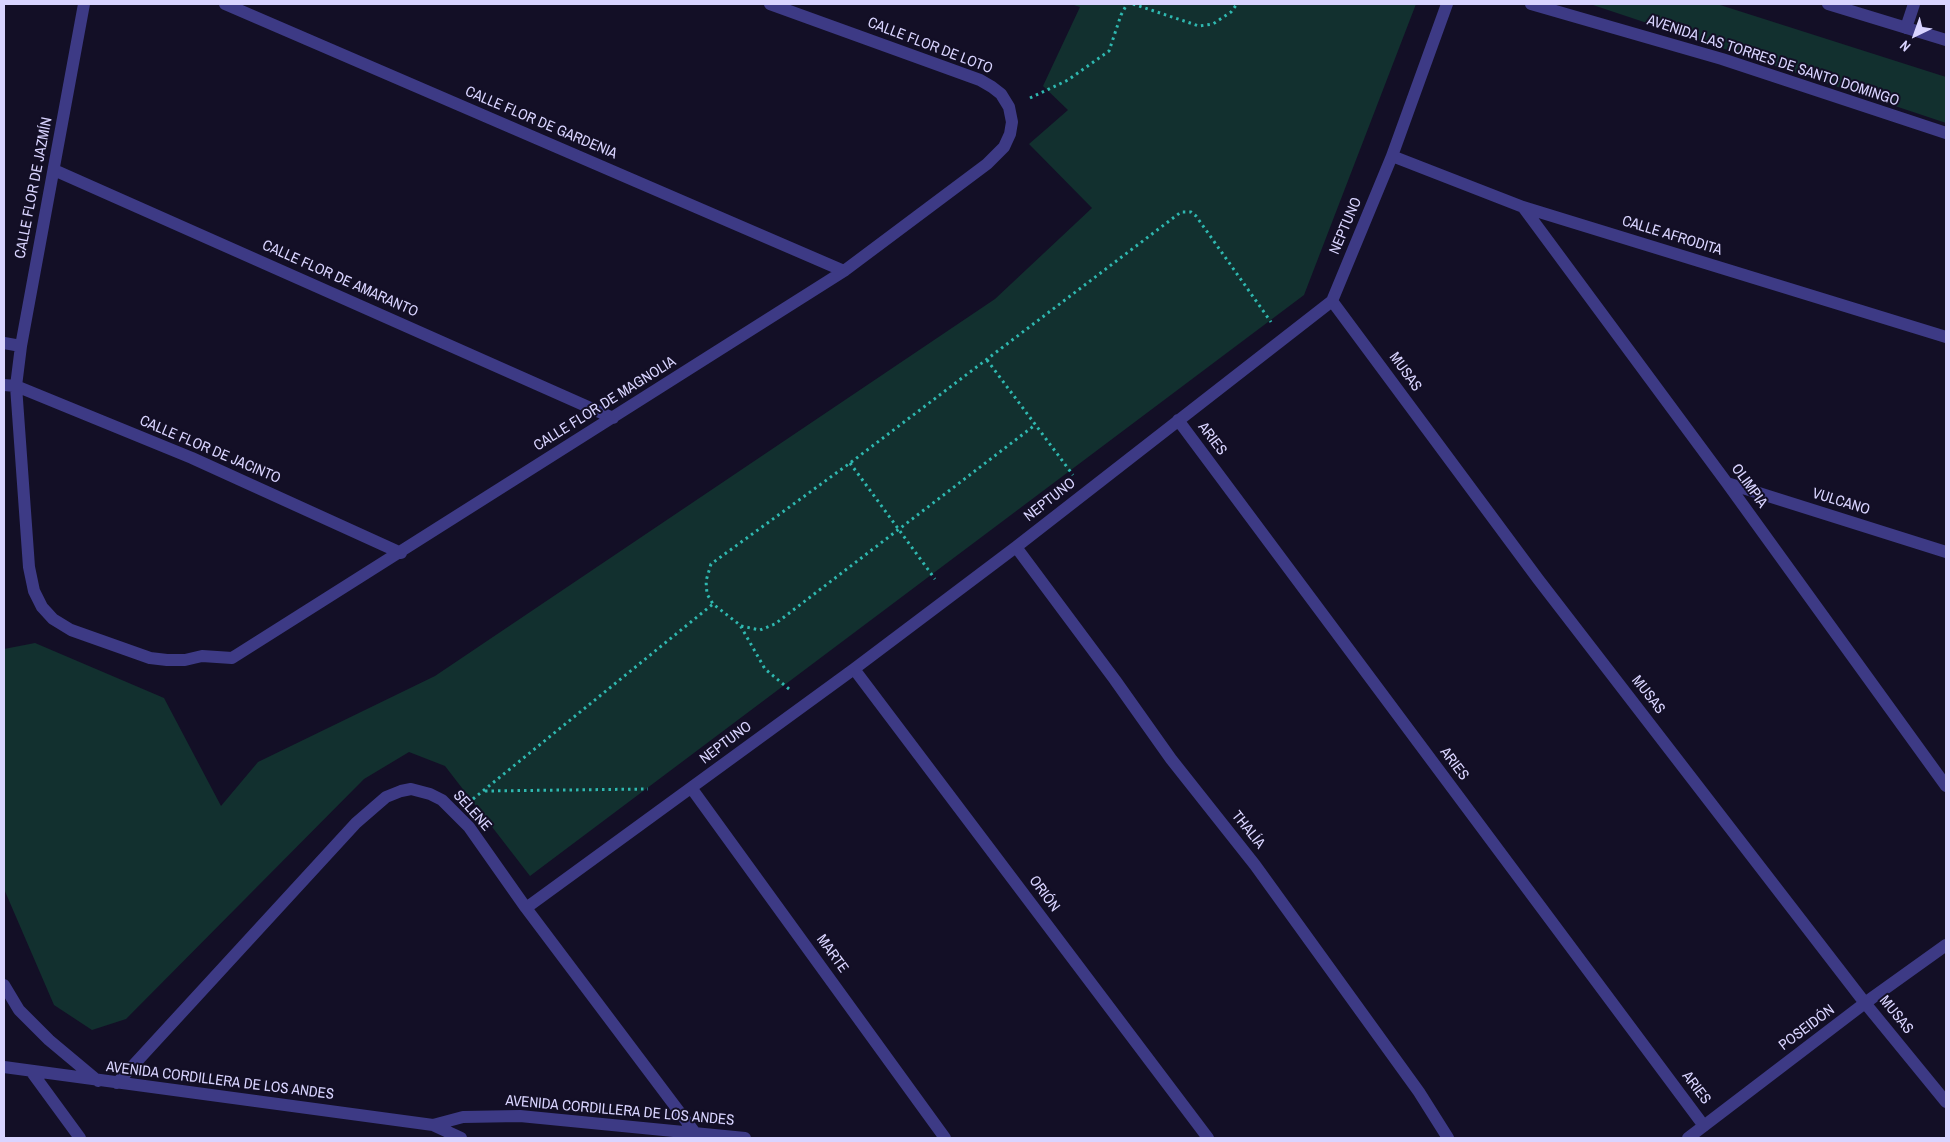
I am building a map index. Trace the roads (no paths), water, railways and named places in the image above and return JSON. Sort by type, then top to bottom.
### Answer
[{"type":"street","name":"CALLE FLOR DE JAZMÍN","points":[[84,4],[21,346],[10,386],[29,567],[34,591],[42,607],[53,619],[71,630],[150,658],[167,660],[185,660],[202,656],[232,658]]},
{"type":"street","name":"CALLE FLOR DE GARDENIA","points":[[225,4],[844,271]]},
{"type":"street","name":"CALLE FLOR DE LOTO","points":[[770,4],[980,80],[1001,94],[1009,107],[1012,122],[1010,134],[998,155],[987,164]]},
{"type":"street","name":"NEPTUNO","points":[[526,908],[692,789],[1016,547],[1332,301],[1392,156],[1447,4]]},
{"type":"street","name":"AVENIDA LAS TORRES DE SANTO DOMINGO","points":[[1531,4],[1722,59],[1946,133]]},
{"type":"street","points":[[1828,4],[1946,40]]},
{"type":"street","points":[[1906,28],[1914,4]]},
{"type":"street","name":"CALLE AFRODITA","points":[[1392,156],[1523,207],[1946,337]]},
{"type":"street","name":"CALLE FLOR DE MAGNOLIA","points":[[232,658],[401,553],[844,271],[987,164]]},
{"type":"street","name":"CALLE FLOR DE AMARANTO","points":[[54,170],[613,418]]},
{"type":"street","name":"OLIMPIA","points":[[1523,207],[1727,483],[1946,786]]},
{"type":"street","name":"MUSAS","points":[[1332,301],[1538,579],[1866,1003],[1946,1102]]},
{"type":"street","points":[[4,343],[21,346]]},
{"type":"street","name":"CALLE FLOR DE JACINTO","points":[[10,386],[192,458],[401,553]]},
{"type":"street","name":"ARIES","points":[[1178,420],[1704,1126]]},
{"type":"street","name":"VULCANO","points":[[1727,483],[1946,552]]},
{"type":"street","name":"THALÍA","points":[[1016,547],[1115,680],[1170,759],[1255,865],[1419,1092],[1448,1138]]},
{"type":"street","name":"ORIÓN","points":[[854,669],[1208,1138]]},
{"type":"street","name":"SELENE","points":[[117,1083],[356,823],[386,797],[411,789],[430,794],[442,800],[469,827],[526,908],[696,1134]]},
{"type":"street","name":"MARTE","points":[[692,789],[946,1138]]},
{"type":"street","name":"POSEIDÓN","points":[[1688,1138],[1946,945]]},
{"type":"street","points":[[4,985],[19,1010],[49,1040],[98,1081]]},
{"type":"street","points":[[4,1062],[10,1068],[4,1074]]},
{"type":"street","name":"AVENIDA CORDILLERA DE LOS ANDES","points":[[10,1068],[433,1125],[461,1138]]},
{"type":"street","points":[[31,1071],[80,1138]]},
{"type":"street","name":"AVENIDA CORDILLERA DE LOS ANDES","points":[[433,1125],[464,1117],[520,1116],[744,1138]]}]
